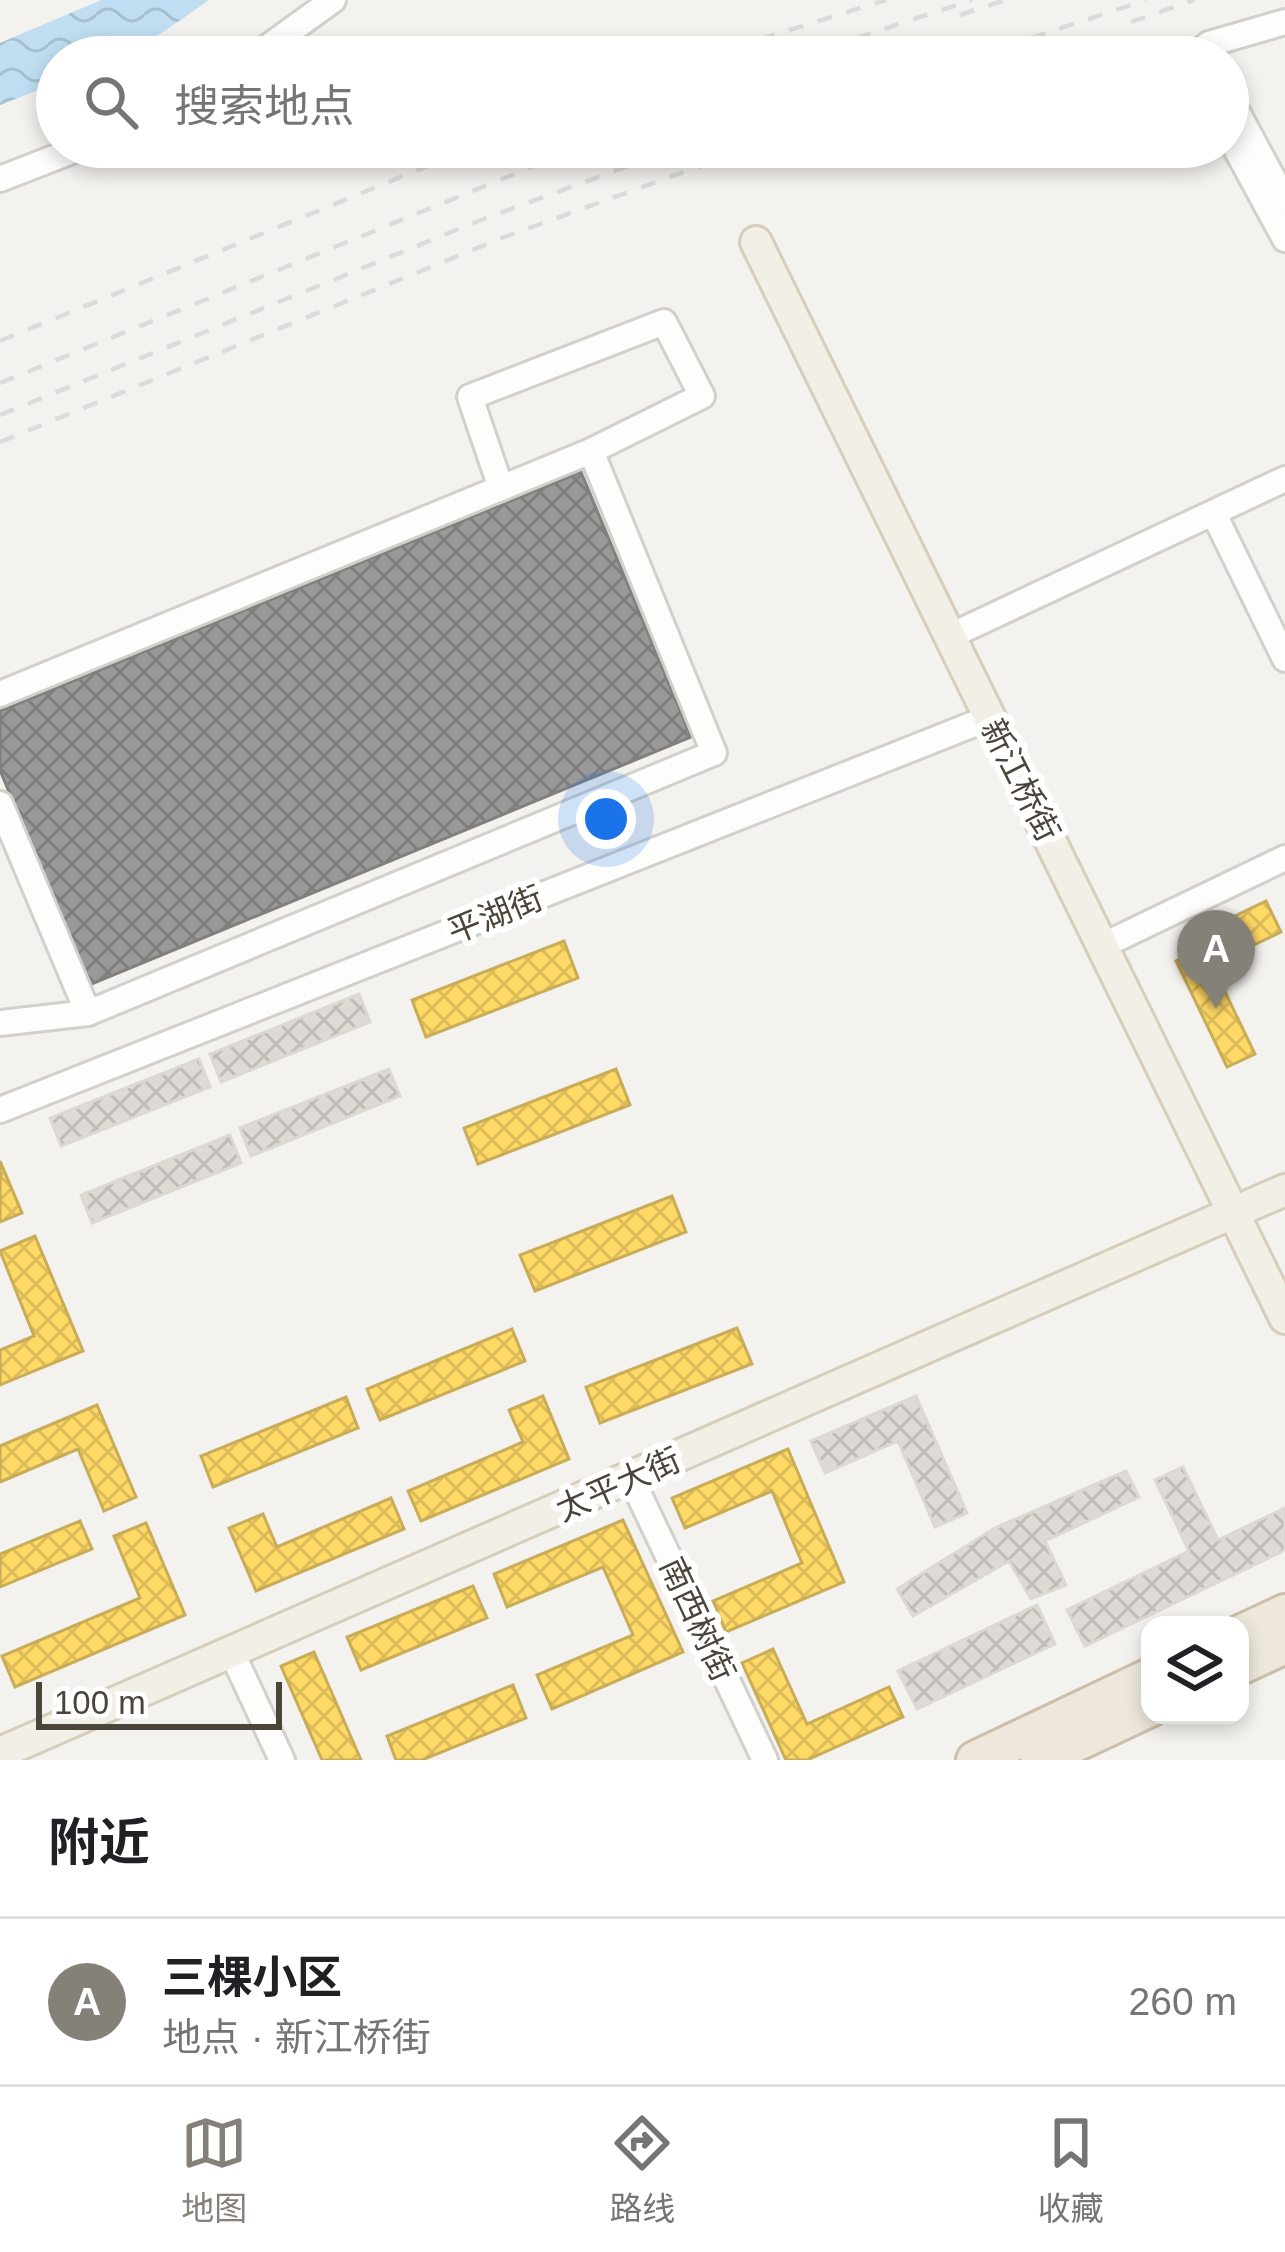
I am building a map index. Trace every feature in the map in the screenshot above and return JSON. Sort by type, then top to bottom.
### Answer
[{"type":"highway","points":[[1249,1630],[1285,1612]]},
{"type":"highway","points":[[1249,1662],[1285,1645]]},
{"type":"highway","points":[[975,1760],[1141,1682]]},
{"type":"highway","points":[[1048,1758],[1141,1712]]},
{"type":"main road","name":"新江桥街","points":[[756,242],[989,718],[1106,944],[1285,1318]]},
{"type":"main road","name":"太平大街","points":[[0,1753],[1285,1190]]},
{"type":"street","points":[[283,36],[333,0]]},
{"type":"street","points":[[1237,36],[1285,22]]},
{"type":"street","points":[[1249,50],[1285,38]]},
{"type":"street","points":[[1249,133],[1285,201]]},
{"type":"street","points":[[0,179],[36,165]]},
{"type":"street","points":[[1246,168],[1285,239]]},
{"type":"street","points":[[0,694],[591,451],[702,397],[664,322],[470,397],[501,488]]},
{"type":"street","points":[[0,1024],[88,1013],[714,753],[591,451]]},
{"type":"street","points":[[950,636],[1285,479]]},
{"type":"street","points":[[1214,514],[1285,659]]},
{"type":"street","name":"平湖街","points":[[0,1110],[989,718]]},
{"type":"street","points":[[0,804],[88,1013]]},
{"type":"street","points":[[1106,944],[1285,858]]},
{"type":"street","name":"南西树街","points":[[632,1478],[765,1760]]},
{"type":"street","points":[[231,1651],[282,1760]]},
{"type":"water","points":[[101,0],[209,0],[154,36],[36,36],[36,91],[0,105],[0,43]]},
{"type":"building: 住宅","points":[[1266,901],[1281,932],[1212,965],[1255,1054],[1227,1067],[1176,961],[1187,955],[1181,942]]},
{"type":"building: 住宅","points":[[564,941],[578,978],[426,1037],[412,1000]]},
{"type":"building: 住宅","points":[[616,1069],[630,1105],[478,1164],[464,1128]]},
{"type":"building: 住宅","points":[[0,1161],[22,1213],[0,1222]]},
{"type":"building: 住宅","points":[[672,1196],[686,1232],[535,1291],[520,1255]]},
{"type":"building: 住宅","points":[[35,1236],[83,1351],[0,1385],[0,1350],[34,1336],[0,1251]]},
{"type":"building: 住宅","points":[[737,1328],[752,1364],[600,1423],[586,1387]]},
{"type":"building: 住宅","points":[[512,1329],[525,1361],[380,1420],[367,1389]]},
{"type":"building: 住宅","points":[[543,1396],[569,1459],[421,1521],[408,1491],[523,1442],[509,1410]]},
{"type":"building: 住宅","points":[[346,1397],[358,1428],[213,1487],[201,1456]]},
{"type":"building: 住宅","points":[[97,1405],[136,1497],[104,1511],[78,1449],[0,1482],[0,1446]]},
{"type":"building: 住宅","points":[[788,1449],[844,1582],[726,1632],[713,1601],[802,1563],[772,1491],[685,1528],[672,1498]]},
{"type":"building: 住宅","points":[[391,1498],[404,1529],[256,1591],[229,1528],[263,1514],[277,1547]]},
{"type":"building: 住宅","points":[[623,1520],[683,1652],[552,1709],[537,1675],[633,1635],[603,1567],[507,1607],[494,1574]]},
{"type":"building: 住宅","points":[[80,1521],[92,1549],[0,1587],[0,1554]]},
{"type":"building: 住宅","points":[[146,1523],[185,1615],[15,1687],[2,1656],[140,1598],[114,1536]]},
{"type":"building: 住宅","points":[[473,1586],[487,1618],[361,1670],[347,1637]]},
{"type":"building: 住宅","points":[[773,1649],[807,1724],[889,1687],[903,1717],[807,1760],[786,1760],[742,1663]]},
{"type":"building: 住宅","points":[[314,1652],[361,1760],[322,1760],[281,1666]]},
{"type":"building: 住宅","points":[[513,1685],[526,1718],[422,1760],[396,1760],[387,1736]]},
{"type":"building: 工业","points":[[581,472],[691,737],[89,985],[0,770],[0,711]]},
{"type":"building: 其他","points":[[359,994],[370,1022],[221,1082],[210,1054]]},
{"type":"building: 其他","points":[[199,1059],[210,1087],[61,1146],[50,1118]]},
{"type":"building: 其他","points":[[389,1069],[400,1096],[251,1156],[240,1128]]},
{"type":"building: 其他","points":[[230,1135],[241,1163],[92,1223],[81,1195]]},
{"type":"building: 其他","points":[[916,1396],[967,1513],[935,1527],[898,1441],[825,1473],[811,1441]]},
{"type":"building: 其他","points":[[1183,1467],[1218,1540],[1285,1508],[1285,1550],[1085,1646],[1067,1610],[1189,1551],[1155,1480]]},
{"type":"building: 其他","points":[[1126,1471],[1139,1497],[1045,1541],[1066,1585],[1031,1599],[1009,1561],[913,1616],[897,1589],[995,1528]]},
{"type":"building: 其他","points":[[1037,1605],[1055,1644],[917,1709],[898,1671]]},
{"type":"railway","points":[[770,36],[886,0]]},
{"type":"railway","points":[[863,36],[972,0]]},
{"type":"railway","points":[[960,15],[1005,0]]},
{"type":"railway","points":[[1037,36],[1146,0]]},
{"type":"railway","points":[[1131,22],[1194,0]]},
{"type":"railway","points":[[0,341],[423,168]]},
{"type":"railway","points":[[0,383],[529,168]]},
{"type":"railway","points":[[0,415],[481,220],[623,168]]},
{"type":"railway","points":[[0,442],[507,236],[695,168]]},
{"type":"place","name":"三棵小区","points":[[1216,1009]]}]
